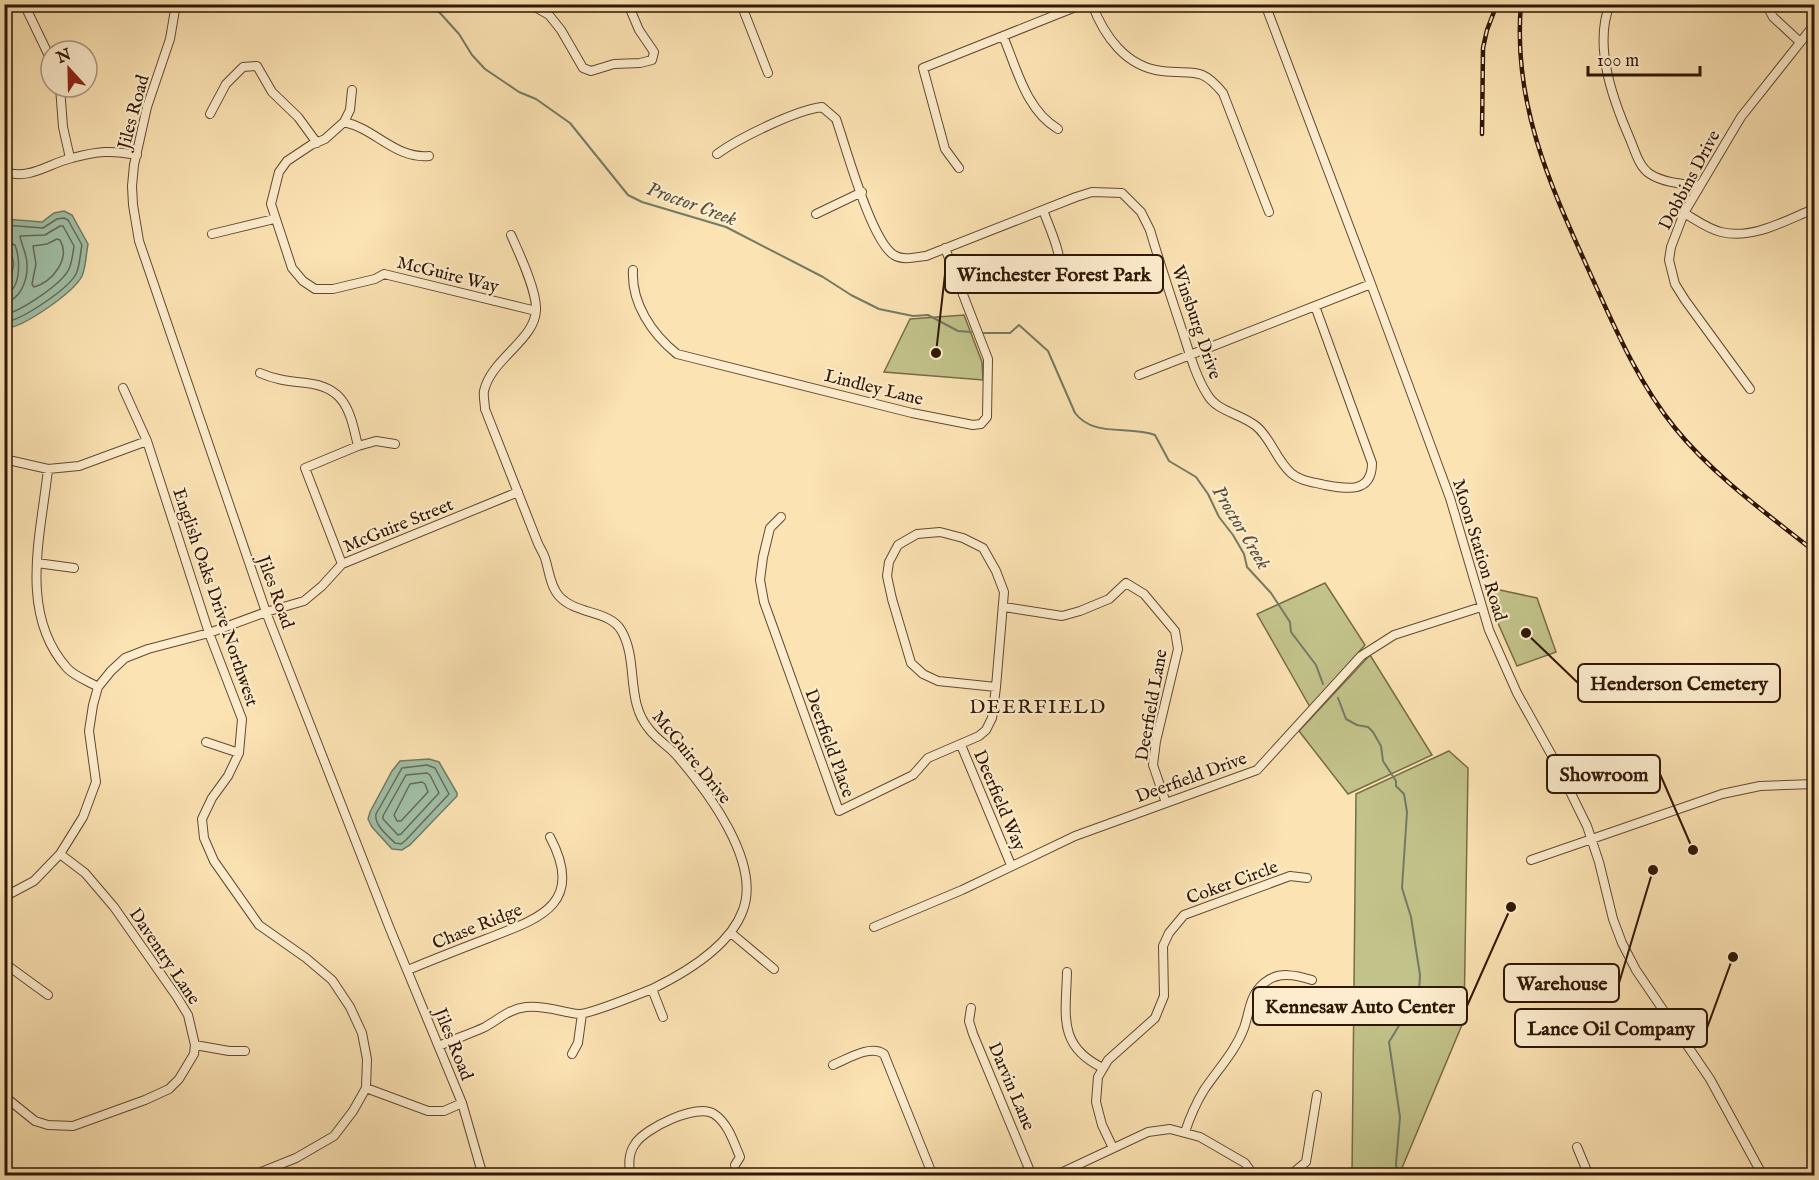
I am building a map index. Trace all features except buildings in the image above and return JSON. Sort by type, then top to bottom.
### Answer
[{"type":"street","points":[[24,4],[41,39]]},
{"type":"street","name":"Jiles Road","points":[[176,4],[170,39],[147,107],[134,165],[132,186],[140,242],[266,612],[462,1103],[483,1176]]},
{"type":"street","points":[[530,4],[549,15],[561,30],[583,68],[591,71],[614,64],[652,60],[654,52],[639,30],[628,4]]},
{"type":"street","points":[[741,4],[768,73]]},
{"type":"street","points":[[959,168],[945,149],[923,68],[1083,4]]},
{"type":"street","points":[[1092,4],[1109,39],[1123,54],[1138,65],[1161,71],[1194,72],[1212,79],[1223,93],[1269,212]]},
{"type":"street","name":"Moon Station Road","points":[[1265,4],[1450,498],[1481,607],[1508,674],[1560,771],[1592,840],[1613,919],[1630,961],[1710,1079],[1763,1176]]},
{"type":"street","points":[[1610,4],[1604,42],[1607,74],[1617,109],[1641,166],[1657,178],[1700,186]]},
{"type":"street","points":[[1766,4],[1773,17],[1800,42]]},
{"type":"street","name":"Dobbins Drive","points":[[1750,388],[1685,300],[1675,284],[1669,260],[1676,229],[1684,213],[1741,117],[1815,25]]},
{"type":"street","points":[[1003,36],[1030,101],[1038,114],[1058,129]]},
{"type":"street","points":[[210,114],[226,84],[243,67],[257,66],[272,92],[298,117],[316,143]]},
{"type":"street","points":[[352,90],[350,110],[344,122],[358,125],[415,157],[429,156]]},
{"type":"street","points":[[61,99],[63,127],[70,158]]},
{"type":"street","name":"Winsburg Drive","points":[[717,154],[729,145],[792,116],[812,108],[822,107],[837,119],[878,235],[895,256],[910,258],[926,256],[1092,192],[1122,193],[1141,212],[1150,230],[1190,355],[1212,402],[1261,430],[1279,459],[1290,472],[1304,481],[1356,488],[1368,481],[1372,463],[1315,306]]},
{"type":"street","name":"McGuire Way","points":[[344,122],[325,140],[286,161],[279,172],[271,204],[274,219],[292,268],[303,281],[315,289],[333,290],[375,279],[384,274],[536,311]]},
{"type":"street","points":[[4,172],[17,176],[40,171],[70,158],[112,150],[137,155]]},
{"type":"street","points":[[816,214],[861,192]]},
{"type":"street","points":[[1684,213],[1719,232],[1734,234],[1758,230],[1815,209]]},
{"type":"street","points":[[1043,210],[1060,256],[1062,267],[1060,279]]},
{"type":"street","points":[[212,234],[274,219]]},
{"type":"street","points":[[511,235],[534,297],[536,311]]},
{"type":"street","name":"Lindley Lane","points":[[633,270],[632,285],[638,303],[652,329],[677,354],[912,413],[973,425],[981,424],[987,417],[988,359],[945,248]]},
{"type":"street","points":[[1139,375],[1371,284]]},
{"type":"street","name":"McGuire Drive","points":[[536,311],[525,334],[493,371],[484,391],[485,409],[545,557],[557,594],[579,610],[603,616],[619,627],[628,650],[638,713],[649,729],[677,756],[715,805],[740,853],[747,885],[744,909],[731,933],[693,967],[652,989],[582,1014]]},
{"type":"street","points":[[260,373],[274,379],[328,387],[334,391],[351,416],[358,446]]},
{"type":"street","name":"English Oaks Drive Northwest","points":[[123,388],[147,441],[209,633],[242,719],[239,753],[202,819],[204,838],[214,861],[258,925],[306,958],[332,980],[351,1007],[362,1034],[367,1059],[366,1088],[353,1111],[334,1136],[296,1158],[251,1176]]},
{"type":"street","points":[[4,459],[48,469],[79,466],[147,441]]},
{"type":"street","points":[[342,564],[305,468],[376,441],[394,444]]},
{"type":"street","points":[[4,897],[34,881],[60,854],[83,817],[96,782],[89,731],[98,687],[68,670],[50,643],[39,616],[36,591],[37,563],[48,469]]},
{"type":"street","name":"McGuire Street","points":[[98,687],[125,658],[304,601],[342,564],[518,492]]},
{"type":"street","name":"Deerfield Place","points":[[781,517],[770,528],[762,557],[760,580],[764,602],[839,811],[913,775],[928,758],[980,736],[992,718],[996,687],[1004,607],[1004,592],[983,548],[963,538],[940,532],[917,534],[898,545],[889,562],[887,576],[911,663],[923,674],[938,681],[996,687]]},
{"type":"street","points":[[37,563],[74,568]]},
{"type":"street","name":"Deerfield Lane","points":[[1004,607],[1062,616],[1109,598],[1126,583],[1144,594],[1175,632],[1178,649],[1156,741],[1153,765],[1166,803]]},
{"type":"street","name":"Deerfield Drive","points":[[874,927],[962,890],[1074,836],[1257,770],[1356,660],[1386,639],[1481,607]]},
{"type":"street","points":[[206,742],[239,753]]},
{"type":"street","name":"Deerfield Way","points":[[961,745],[1011,866]]},
{"type":"street","points":[[1531,860],[1722,794],[1772,785],[1815,784]]},
{"type":"street","name":"Chase Ridge","points":[[408,970],[526,924],[546,913],[553,905],[561,885],[562,866],[559,854],[550,837]]},
{"type":"street","name":"Daventry Lane","points":[[60,854],[85,873],[114,907],[188,1015],[195,1045]]},
{"type":"street","name":"Coker Circle","points":[[1103,1068],[1108,1060],[1155,1018],[1164,996],[1163,946],[1169,933],[1184,915],[1290,876],[1307,878]]},
{"type":"street","points":[[731,933],[774,969]]},
{"type":"street","points":[[4,963],[48,995]]},
{"type":"street","points":[[1067,972],[1065,1019],[1071,1041],[1087,1060],[1103,1068],[1098,1077],[1096,1102],[1102,1125],[1113,1149]]},
{"type":"street","points":[[1185,1132],[1193,1110],[1205,1089],[1233,1053],[1244,1028],[1251,998],[1264,983],[1275,976],[1294,975],[1312,980]]},
{"type":"street","points":[[652,989],[663,1017]]},
{"type":"street","points":[[439,1046],[486,1026],[509,1011],[543,1006],[582,1014],[578,1043],[572,1054]]},
{"type":"street","name":"Darvin Lane","points":[[971,1008],[969,1021],[973,1034],[1032,1176]]},
{"type":"street","points":[[4,1096],[35,1121],[48,1125],[73,1126],[145,1100],[168,1089],[189,1064],[195,1045],[229,1052],[245,1051]]},
{"type":"street","points":[[833,1065],[873,1050],[884,1054],[933,1176]]},
{"type":"street","points":[[366,1088],[428,1111],[444,1111],[462,1103]]},
{"type":"street","points":[[1289,1176],[1306,1162],[1317,1095]]},
{"type":"street","points":[[630,1176],[629,1159],[635,1144],[645,1132],[672,1119],[701,1111],[712,1112],[722,1120],[740,1157],[735,1166]]},
{"type":"street","points":[[1054,1176],[1148,1132],[1170,1129],[1200,1137],[1245,1163],[1254,1176]]},
{"type":"street","points":[[1577,1147],[1589,1176]]},
{"type":"green space","points":[[964,315],[982,362],[983,380],[884,372],[910,319]]},
{"type":"green space","points":[[1325,583],[1365,645],[1310,707],[1257,614]]},
{"type":"green space","points":[[1486,587],[1537,598],[1556,652],[1517,666],[1497,621]]},
{"type":"green space","points":[[1370,655],[1432,755],[1348,794],[1299,731]]},
{"type":"green space","points":[[1449,751],[1468,768],[1464,1020],[1399,1175],[1352,1175],[1356,794]]},
{"type":"water","points":[[64,211],[72,215],[88,244],[82,276],[69,291],[47,308],[24,322],[6,328],[5,296],[14,264],[10,249],[5,245],[5,219],[42,222],[54,213]]},
{"type":"water","points":[[429,759],[439,762],[457,796],[410,845],[402,850],[392,849],[372,827],[368,819],[370,812],[392,771],[400,761]]},
{"type":"waterway","name":"Proctor Creek","points":[[425,4],[440,13],[485,69],[519,92],[536,99],[570,123],[628,195],[642,202],[726,227],[879,309],[913,316],[928,315],[958,331],[971,332]]},
{"type":"waterway","name":"Proctor Creek","points":[[984,333],[1010,333],[1019,325],[1048,351],[1075,413],[1083,421],[1092,426],[1112,430],[1145,432],[1155,435],[1169,461],[1196,477],[1244,554],[1247,567],[1271,593],[1290,622],[1291,632],[1316,665],[1323,684]]},
{"type":"waterway","name":"Proctor Creek","points":[[1338,698],[1346,719],[1357,725],[1368,727],[1373,732],[1381,746],[1383,761],[1396,781],[1396,786],[1404,794],[1407,812],[1402,888],[1411,917],[1420,975],[1419,993],[1389,1042],[1400,1117],[1397,1176]]},
{"type":"railway","points":[[1482,134],[1483,48],[1497,4]]},
{"type":"railway","points":[[1521,4],[1520,42],[1523,78],[1529,113],[1539,148],[1564,215],[1630,358],[1662,411],[1690,446],[1741,493],[1814,551]]},
{"type":"place","name":"Winchester Forest Park","points":[[936,353]]},
{"type":"place","name":"Henderson Cemetery","points":[[1526,633]]},
{"type":"place","name":"Showroom","points":[[1693,850]]},
{"type":"place","name":"Warehouse","points":[[1653,870]]},
{"type":"place","name":"Kennesaw Auto Center","points":[[1511,907]]},
{"type":"place","name":"Lance Oil Company","points":[[1733,957]]},
{"type":"district","name":"DEERFIELD","points":[[1038,706]]}]
